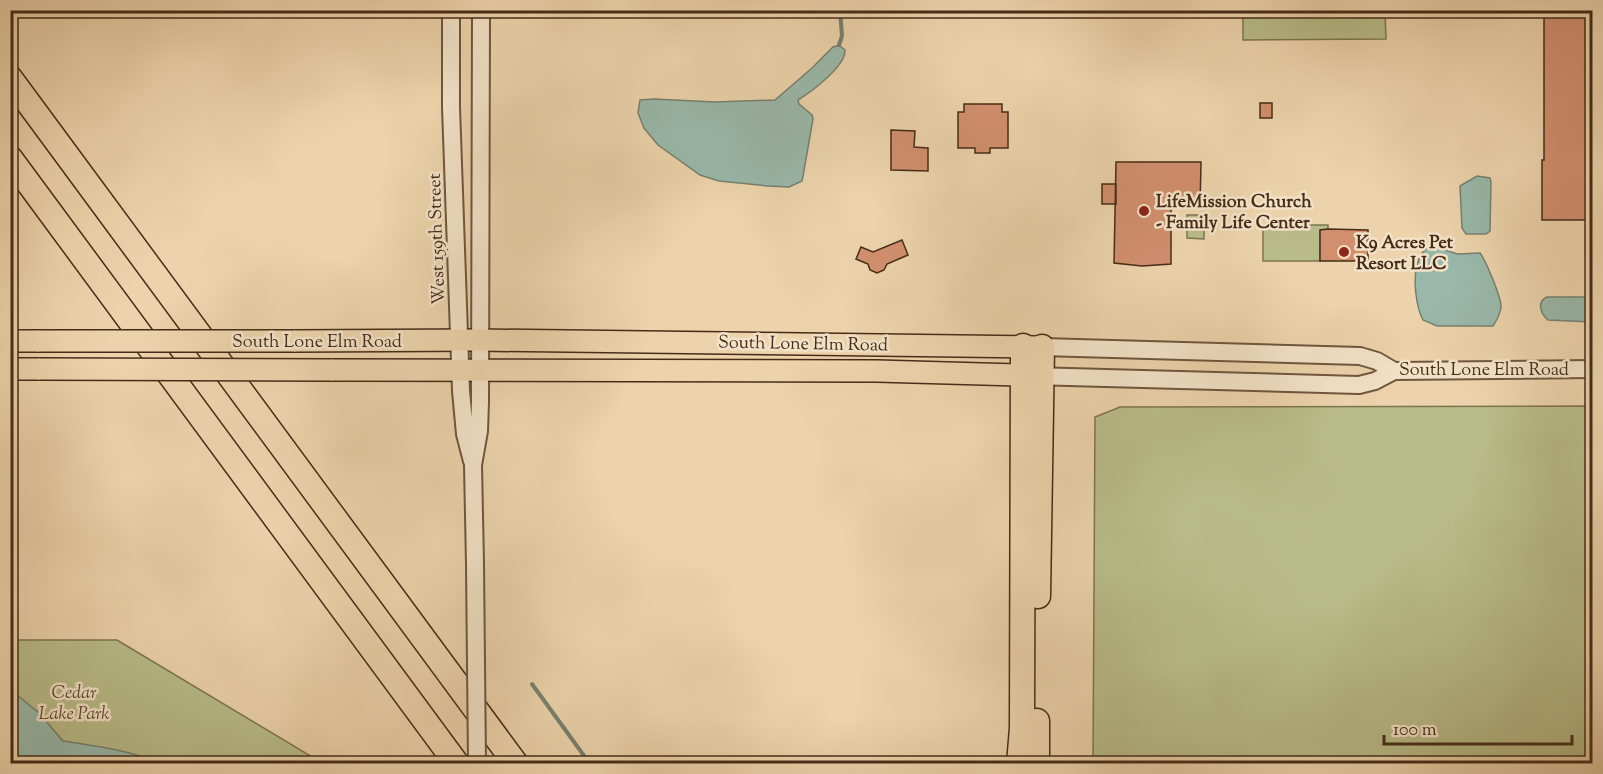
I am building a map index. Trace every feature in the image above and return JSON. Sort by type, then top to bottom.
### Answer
[{"type":"highway","points":[[10,78],[516,764]]},
{"type":"highway","points":[[10,158],[457,764]]},
{"type":"highway","points":[[10,183],[52,213]]},
{"type":"highway","points":[[1019,764],[1022,728],[1032,346]]},
{"type":"highway","points":[[1031,376],[1037,764]]},
{"type":"main road","name":"South Lone Elm Road","points":[[10,341],[469,340],[1032,346]]},
{"type":"main road","name":"South Lone Elm Road","points":[[10,369],[877,371],[1031,376]]},
{"type":"street","name":"West 159th Street","points":[[451,10],[451,107],[470,369],[479,431],[473,465],[477,764]]},
{"type":"street","name":"West 159th Street","points":[[469,340],[481,10]]},
{"type":"street","name":"South Lone Elm Road","points":[[1032,346],[1360,357],[1377,361],[1394,371]]},
{"type":"street","name":"South Lone Elm Road","points":[[1031,376],[1359,385],[1375,381],[1394,371],[1593,369]]},
{"type":"green space","points":[[1243,11],[1385,11],[1386,39],[1243,40]]},
{"type":"green space","points":[[1187,215],[1204,215],[1204,239],[1187,238]]},
{"type":"green space","points":[[1263,225],[1328,225],[1328,230],[1320,231],[1320,261],[1263,261]]},
{"type":"green space","points":[[1592,406],[1592,763],[1093,763],[1095,417],[1120,407]]},
{"type":"green space","name":"Cedar Lake Park","points":[[10,640],[117,640],[319,763],[11,763]]},
{"type":"shaded area","points":[[839,45],[845,50],[840,63],[827,78],[798,100],[813,119],[802,181],[789,187],[719,181],[700,175],[658,145],[644,128],[638,113],[640,100],[715,102],[775,100],[833,47]]},
{"type":"shaded area","points":[[1477,176],[1490,178],[1491,182],[1490,231],[1486,234],[1466,234],[1462,228],[1460,186]]},
{"type":"shaded area","points":[[1429,247],[1457,254],[1480,253],[1501,303],[1500,312],[1493,326],[1437,326],[1423,320],[1417,303],[1415,281],[1418,261]]},
{"type":"shaded area","points":[[1547,297],[1592,297],[1592,322],[1548,320],[1541,308],[1542,302]]},
{"type":"shaded area","points":[[11,690],[39,713],[63,741],[124,752],[159,763],[11,763]]},
{"type":"building","points":[[1544,10],[1592,10],[1592,220],[1542,220]]},
{"type":"building","points":[[1260,103],[1272,103],[1272,118],[1260,118]]},
{"type":"building","points":[[964,104],[1002,104],[1002,112],[1008,112],[1008,148],[990,148],[990,153],[975,153],[975,148],[958,148],[958,112],[964,112]]},
{"type":"building","points":[[891,130],[915,131],[914,147],[928,148],[928,171],[891,170]]},
{"type":"building","name":"LifeMission Church - Family Life Center","points":[[1116,162],[1201,162],[1200,207],[1171,207],[1171,264],[1142,266],[1114,263]]},
{"type":"building","points":[[1102,184],[1116,184],[1116,204],[1102,204]]},
{"type":"building","name":"K9 Acres Pet Resort LLC","points":[[1320,230],[1368,230],[1368,261],[1320,261]]},
{"type":"building","points":[[902,240],[908,255],[887,264],[884,270],[877,273],[870,270],[868,264],[856,259],[861,247],[873,252]]},
{"type":"waterway","points":[[839,45],[842,36],[840,10]]},
{"type":"waterway","points":[[532,684],[590,764]]},
{"type":"place","name":"LifeMission Church - Family Life Center","points":[[1144,211]]},
{"type":"place","name":"K9 Acres Pet Resort LLC","points":[[1344,252]]}]
